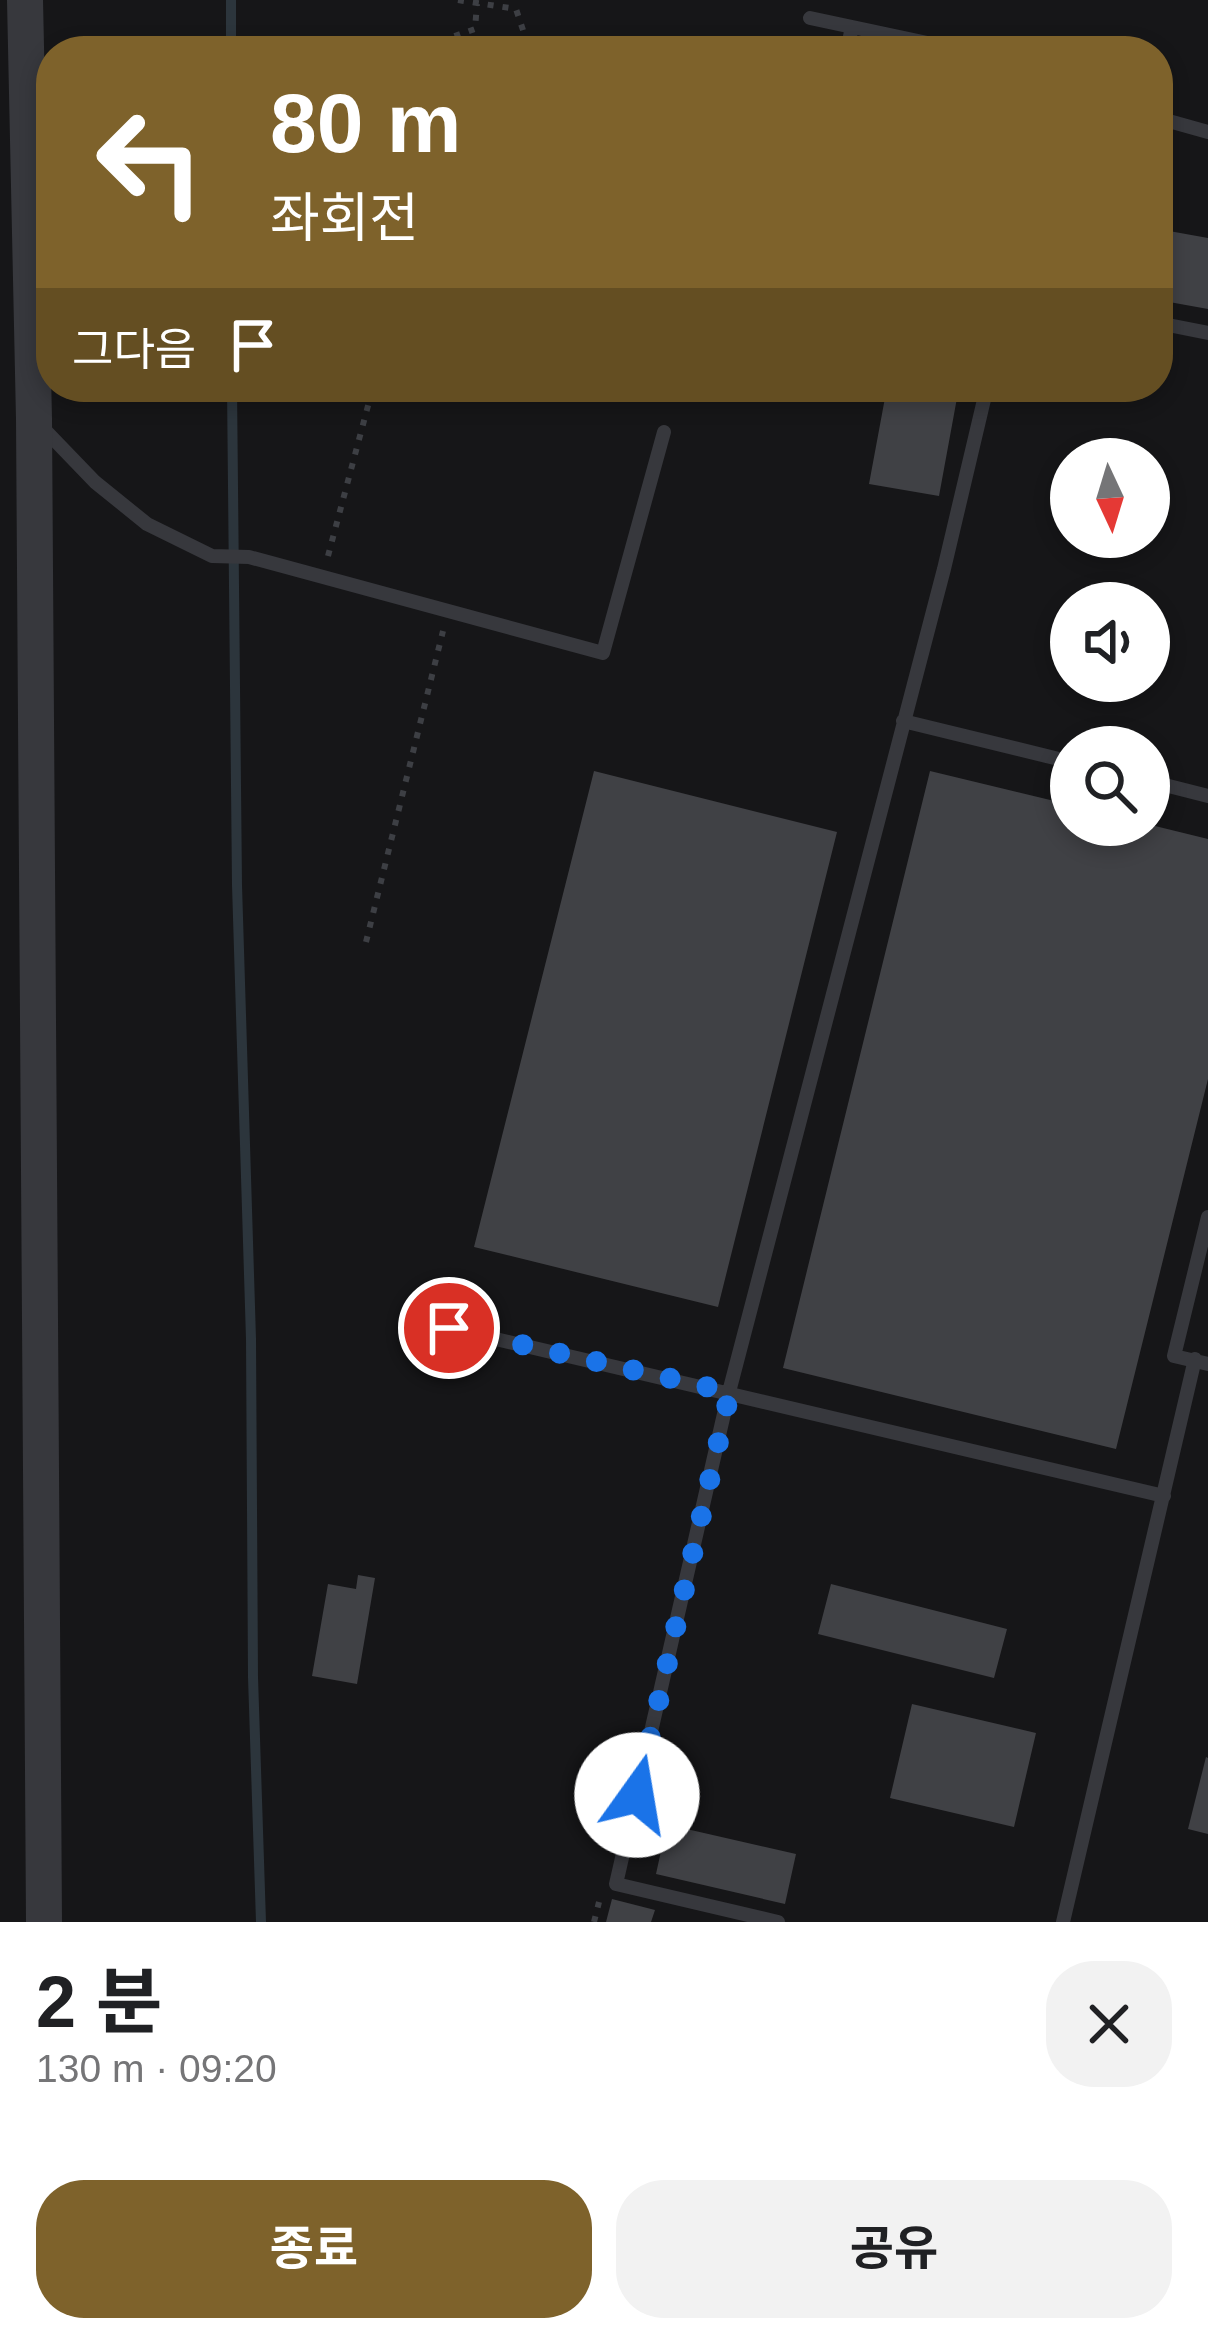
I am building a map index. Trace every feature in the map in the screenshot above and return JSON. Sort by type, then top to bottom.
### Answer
[{"type":"street","points":[[26,0],[34,419],[44,1922]]},
{"type":"lane","points":[[810,18],[891,36]]},
{"type":"lane","points":[[850,36],[852,28]]},
{"type":"lane","points":[[1173,122],[1208,132]]},
{"type":"lane","points":[[1173,326],[1208,333]]},
{"type":"lane","points":[[778,1922],[616,1884],[730,1392],[983,402]]},
{"type":"lane","points":[[34,419],[120,505],[212,556],[249,557],[603,652],[664,432]]},
{"type":"lane","points":[[904,721],[1050,757]]},
{"type":"lane","points":[[1170,786],[1208,796]]},
{"type":"lane","points":[[1063,1922],[1164,1496],[1201,1362],[1174,1356],[1208,1217]]},
{"type":"lane","points":[[449,1328],[1164,1496]]},
{"type":"path","points":[[458,0],[517,8],[525,36]]},
{"type":"path","points":[[456,36],[476,29],[477,3]]},
{"type":"path","points":[[322,577],[370,402]]},
{"type":"path","points":[[366,942],[447,610]]},
{"type":"building","points":[[1173,232],[1208,238],[1208,309],[1173,303]]},
{"type":"building","points":[[884,402],[956,402],[939,496],[869,484]]},
{"type":"building","points":[[594,771],[837,832],[718,1307],[474,1247]]},
{"type":"building","points":[[930,771],[1050,800],[1050,846],[1170,846],[1170,830],[1208,839],[1208,1079],[1116,1449],[783,1368]]},
{"type":"building","points":[[358,1575],[375,1578],[357,1684],[312,1676],[328,1584],[356,1589]]},
{"type":"building","points":[[831,1584],[1007,1629],[994,1678],[818,1634]]},
{"type":"building","points":[[912,1704],[1036,1733],[1014,1827],[890,1798]]},
{"type":"building","points":[[1208,1758],[1208,1834],[1188,1829]]},
{"type":"building","points":[[656,1822],[796,1854],[785,1904],[656,1874],[661,1851],[650,1849]]},
{"type":"building","points":[[612,1899],[655,1910],[651,1922],[606,1922]]},
{"type":"waterway","points":[[231,0],[231,36]]},
{"type":"waterway","points":[[232,402],[237,885],[261,1922]]},
{"type":"route","points":[[449,1328],[730,1392],[637,1795]]}]
